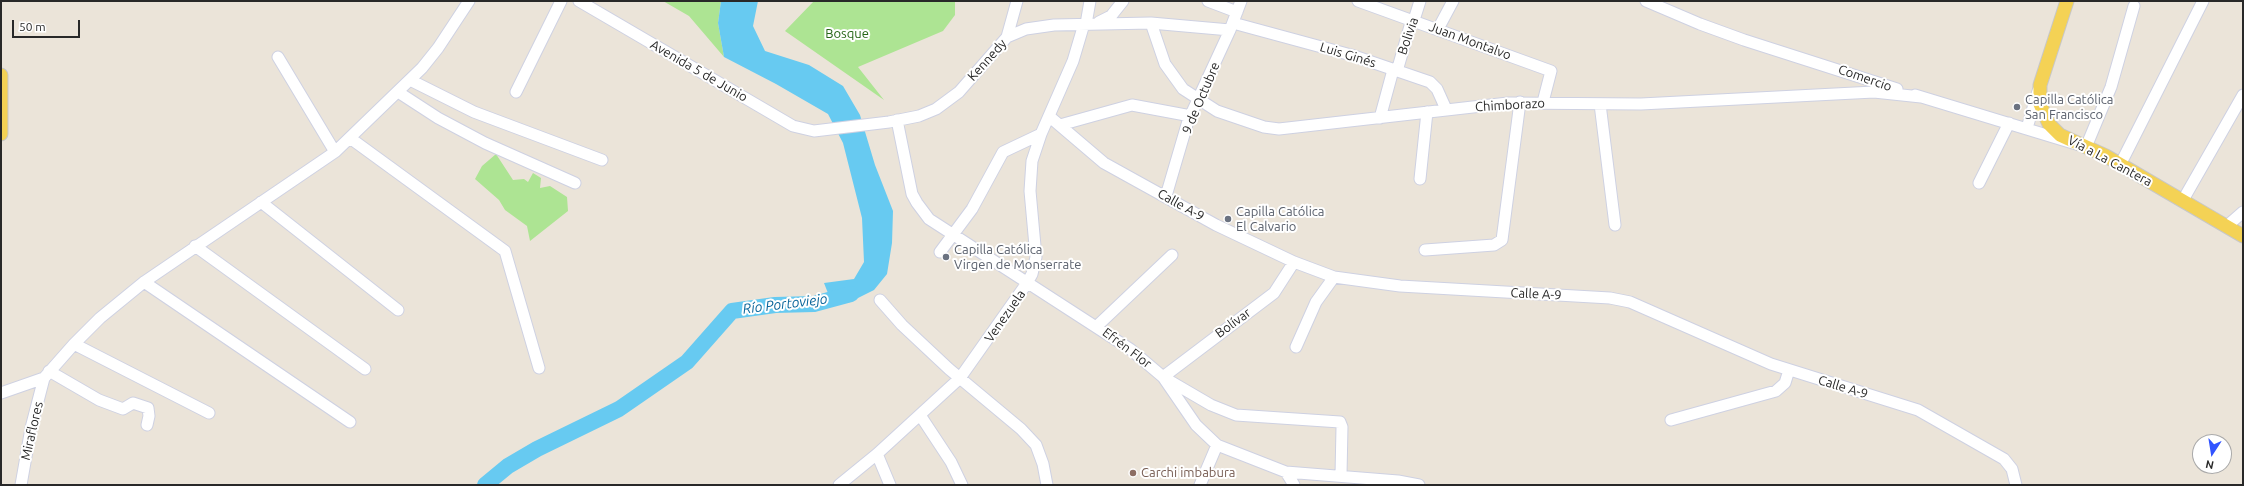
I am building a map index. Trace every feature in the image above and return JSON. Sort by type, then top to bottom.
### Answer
[{"type":"main road","name":"Vía a La Cantera","points":[[2067,1],[2040,85],[2040,104],[2049,124],[2060,135],[2120,164],[2243,236]]},
{"type":"main road","points":[[1,75],[1,134]]},
{"type":"street","points":[[1,393],[47,375],[74,344],[144,282],[335,152],[410,80],[438,48],[469,1]]},
{"type":"street","points":[[516,92],[561,1]]},
{"type":"street","name":"Avenida 5 de Junio","points":[[579,1],[792,126],[804,130],[823,130],[893,121]]},
{"type":"street","points":[[1007,37],[1017,1]]},
{"type":"street","name":"Venezuela","points":[[839,485],[877,454],[960,378],[1027,283],[1036,257],[1030,172],[1042,134],[1088,24],[1090,1]]},
{"type":"street","points":[[1088,24],[1111,16],[1123,1]]},
{"type":"street","points":[[1208,1],[1239,6]]},
{"type":"street","name":"Juan Montalvo","points":[[1358,1],[1551,71],[1543,102]]},
{"type":"street","name":"Bolivia","points":[[1380,118],[1395,70],[1420,1]]},
{"type":"street","points":[[1438,29],[1453,1]]},
{"type":"street","name":"Comercio","points":[[1646,1],[1714,30],[1921,97],[2086,147]]},
{"type":"street","points":[[2120,164],[2203,1]]},
{"type":"street","name":"9 de Octubre","points":[[1166,196],[1189,118],[1199,100],[1232,26],[1239,6]]},
{"type":"street","points":[[2086,147],[2110,87],[2134,6]]},
{"type":"street","name":"Luis Ginés","points":[[1088,24],[1151,23],[1232,26],[1351,55],[1433,84],[1446,109]]},
{"type":"street","name":"Chimborazo","points":[[1151,23],[1170,73],[1183,89],[1217,110],[1264,127],[1279,129],[1446,109],[1520,102],[1641,104],[1887,92],[1921,97]]},
{"type":"street","name":"Kennedy","points":[[893,121],[927,113],[944,105],[959,92],[1007,37],[1033,27],[1088,24]]},
{"type":"street","points":[[278,57],[335,152]]},
{"type":"street","points":[[1848,95],[1856,87],[1856,75]]},
{"type":"street","points":[[410,80],[474,112],[602,160]]},
{"type":"street","points":[[2027,128],[2040,85]]},
{"type":"street","points":[[398,92],[438,118],[485,143],[575,183]]},
{"type":"street","points":[[2183,200],[2243,95]]},
{"type":"street","points":[[1425,250],[1494,245],[1502,240],[1520,102]]},
{"type":"street","points":[[1600,104],[1615,225]]},
{"type":"street","points":[[1065,124],[1132,105],[1189,118],[1200,112],[1217,110]]},
{"type":"street","points":[[1420,179],[1427,112]]},
{"type":"street","name":"Calle A-9","points":[[1050,117],[1065,124],[1074,138],[1104,163],[1216,225],[1294,262],[1334,277],[1438,289],[1610,298],[1630,302],[1790,370],[1918,410],[2004,459],[2012,469],[2016,485]]},
{"type":"street","name":"Efrén Flor","points":[[893,121],[912,194],[916,203],[929,219],[953,236],[1097,326],[1130,349],[1163,377],[1196,425],[1217,444],[1286,472],[1341,475],[1398,481],[1419,485]]},
{"type":"street","points":[[1979,183],[2009,123]]},
{"type":"street","points":[[940,252],[972,209],[1003,152],[1042,134]]},
{"type":"street","points":[[350,138],[505,251],[538,368]]},
{"type":"street","points":[[261,202],[398,310]]},
{"type":"street","points":[[2227,226],[2243,212]]},
{"type":"street","points":[[195,246],[365,369]]},
{"type":"street","points":[[1097,326],[1172,255]]},
{"type":"street","name":"Bolívar","points":[[1163,377],[1274,293],[1294,262]]},
{"type":"street","points":[[1296,347],[1316,302],[1334,277]]},
{"type":"street","points":[[144,282],[350,422]]},
{"type":"street","points":[[880,300],[902,325],[960,378],[1021,429],[1036,445],[1043,464],[1048,485]]},
{"type":"street","points":[[74,344],[209,413]]},
{"type":"street","points":[[1672,420],[1776,391],[1785,383],[1790,370]]},
{"type":"street","points":[[47,375],[99,400],[123,409],[133,402],[148,408],[149,416],[147,425]]},
{"type":"street","name":"Miraflores","points":[[21,485],[31,428],[47,375]]},
{"type":"street","points":[[1163,377],[1211,405],[1236,415],[1340,422],[1342,428],[1341,475]]},
{"type":"street","points":[[920,415],[951,462],[962,485]]},
{"type":"street","points":[[1200,485],[1217,444]]},
{"type":"street","points":[[877,454],[890,485]]},
{"type":"street","points":[[1286,472],[1294,485]]},
{"type":"green space","points":[[663,1],[721,1],[718,23],[724,57],[689,16]]},
{"type":"green space","name":"Bosque","points":[[814,1],[955,1],[955,15],[943,31],[858,67],[884,100],[785,31]]},
{"type":"green space","points":[[496,154],[513,180],[524,179],[528,182],[533,173],[541,178],[540,188],[550,186],[567,197],[568,211],[530,241],[527,226],[505,210],[499,200],[475,179],[482,166]]},
{"type":"water","points":[[721,1],[758,1],[753,26],[765,51],[809,65],[843,86],[860,115],[875,165],[893,211],[892,243],[887,274],[874,290],[850,302],[833,306],[824,283],[854,279],[864,262],[862,218],[843,143],[828,114],[776,84],[724,57],[718,23]]},
{"type":"waterway","name":"Río Portoviejo","points":[[485,485],[508,466],[537,449],[619,409],[687,362],[732,311],[775,305],[814,304],[851,294]]},
{"type":"place","name":"Capilla Católica San Francisco","points":[[2017,107]]},
{"type":"place","name":"Capilla Católica El Calvario","points":[[1228,219]]},
{"type":"place","name":"Capilla Católica Virgen de Monserrate","points":[[946,257]]},
{"type":"place","name":"Carchi imbabura","points":[[1133,473]]}]
